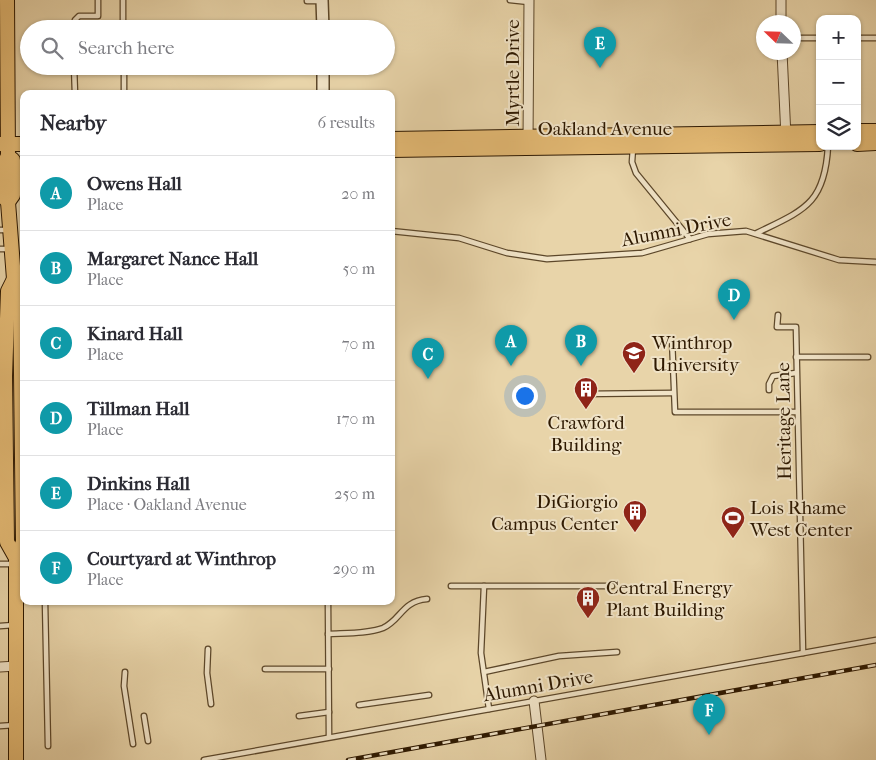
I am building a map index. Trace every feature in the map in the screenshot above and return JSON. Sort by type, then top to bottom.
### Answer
[{"type":"main road","points":[[6,0],[4,150],[1,182],[2,195],[8,202]]},
{"type":"main road","points":[[861,131],[876,131]]},
{"type":"main road","name":"Oakland Avenue","points":[[395,150],[528,141],[633,147],[786,138],[816,133]]},
{"type":"main road","name":"Oakland Avenue","points":[[395,139],[528,141],[786,138],[816,143]]},
{"type":"main road","points":[[861,144],[876,143]]},
{"type":"main road","points":[[4,150],[20,145]]},
{"type":"main road","points":[[4,150],[20,155]]},
{"type":"main road","points":[[4,150],[13,160],[13,195],[8,202],[5,230],[6,249],[14,278],[20,289]]},
{"type":"main road","points":[[14,278],[8,291],[3,344],[3,465],[7,542],[16,561]]},
{"type":"main road","points":[[16,760],[16,561],[20,550]]},
{"type":"street","points":[[781,0],[781,15]]},
{"type":"street","points":[[322,1],[323,20]]},
{"type":"street","name":"Myrtle Drive","points":[[528,141],[529,1]]},
{"type":"street","points":[[782,60],[786,138]]},
{"type":"street","points":[[323,75],[323,90]]},
{"type":"street","points":[[0,667],[16,666]]},
{"type":"street","points":[[534,702],[540,760]]},
{"type":"lane","points":[[75,20],[79,16],[98,16],[98,0]]},
{"type":"lane","points":[[123,0],[124,20]]},
{"type":"lane","points":[[510,0],[529,1]]},
{"type":"lane","points":[[307,1],[322,1]]},
{"type":"lane","points":[[801,38],[816,38]]},
{"type":"lane","points":[[861,38],[876,38]]},
{"type":"lane","points":[[74,75],[75,90]]},
{"type":"lane","points":[[124,75],[124,90]]},
{"type":"lane","points":[[633,147],[632,162],[636,173],[690,239]]},
{"type":"lane","points":[[756,233],[794,215],[814,197],[827,166],[828,150]]},
{"type":"lane","name":"Alumni Drive","points":[[395,231],[459,238],[507,253],[547,259],[642,253],[724,231],[756,233],[839,260],[876,262]]},
{"type":"lane","name":"Heritage Lane","points":[[778,315],[777,327],[796,328],[803,653]]},
{"type":"lane","points":[[672,339],[674,409],[678,414],[797,412]]},
{"type":"lane","points":[[3,344],[20,344]]},
{"type":"lane","points":[[796,357],[868,357]]},
{"type":"lane","points":[[769,390],[769,384],[773,376],[796,373]]},
{"type":"lane","points":[[581,394],[673,393]]},
{"type":"lane","points":[[0,564],[16,561]]},
{"type":"lane","points":[[451,586],[612,586]]},
{"type":"lane","points":[[484,586],[482,653],[489,708]]},
{"type":"lane","points":[[328,634],[353,633],[384,627],[410,603],[427,599]]},
{"type":"lane","points":[[46,605],[48,746]]},
{"type":"lane","points":[[328,605],[329,737]]},
{"type":"lane","points":[[0,626],[15,625]]},
{"type":"lane","name":"Alumni Drive","points":[[204,760],[876,640]]},
{"type":"lane","points":[[208,649],[207,673],[211,704]]},
{"type":"lane","points":[[484,672],[559,656],[618,652]]},
{"type":"lane","points":[[265,669],[329,669]]},
{"type":"lane","points":[[125,672],[124,686],[133,744]]},
{"type":"lane","points":[[359,705],[429,695]]},
{"type":"lane","points":[[299,716],[329,712]]},
{"type":"lane","points":[[144,716],[148,741]]},
{"type":"lane","points":[[0,726],[16,725]]},
{"type":"railway","points":[[348,760],[876,665]]},
{"type":"place","name":"Dinkins Hall","points":[[600,68]]},
{"type":"place","name":"Tillman Hall","points":[[734,320]]},
{"type":"place","name":"Owens Hall","points":[[511,366]]},
{"type":"place","name":"Margaret Nance Hall","points":[[581,366]]},
{"type":"place","name":"Winthrop University","points":[[634,374]]},
{"type":"place","name":"Kinard Hall","points":[[428,379]]},
{"type":"place","name":"Crawford Building","points":[[586,410]]},
{"type":"place","name":"DiGiorgio Campus Center","points":[[635,533]]},
{"type":"place","name":"Lois Rhame West Center","points":[[733,539]]},
{"type":"place","name":"Central Energy Plant Building","points":[[588,619]]},
{"type":"place","name":"Courtyard at Winthrop","points":[[709,735]]}]
